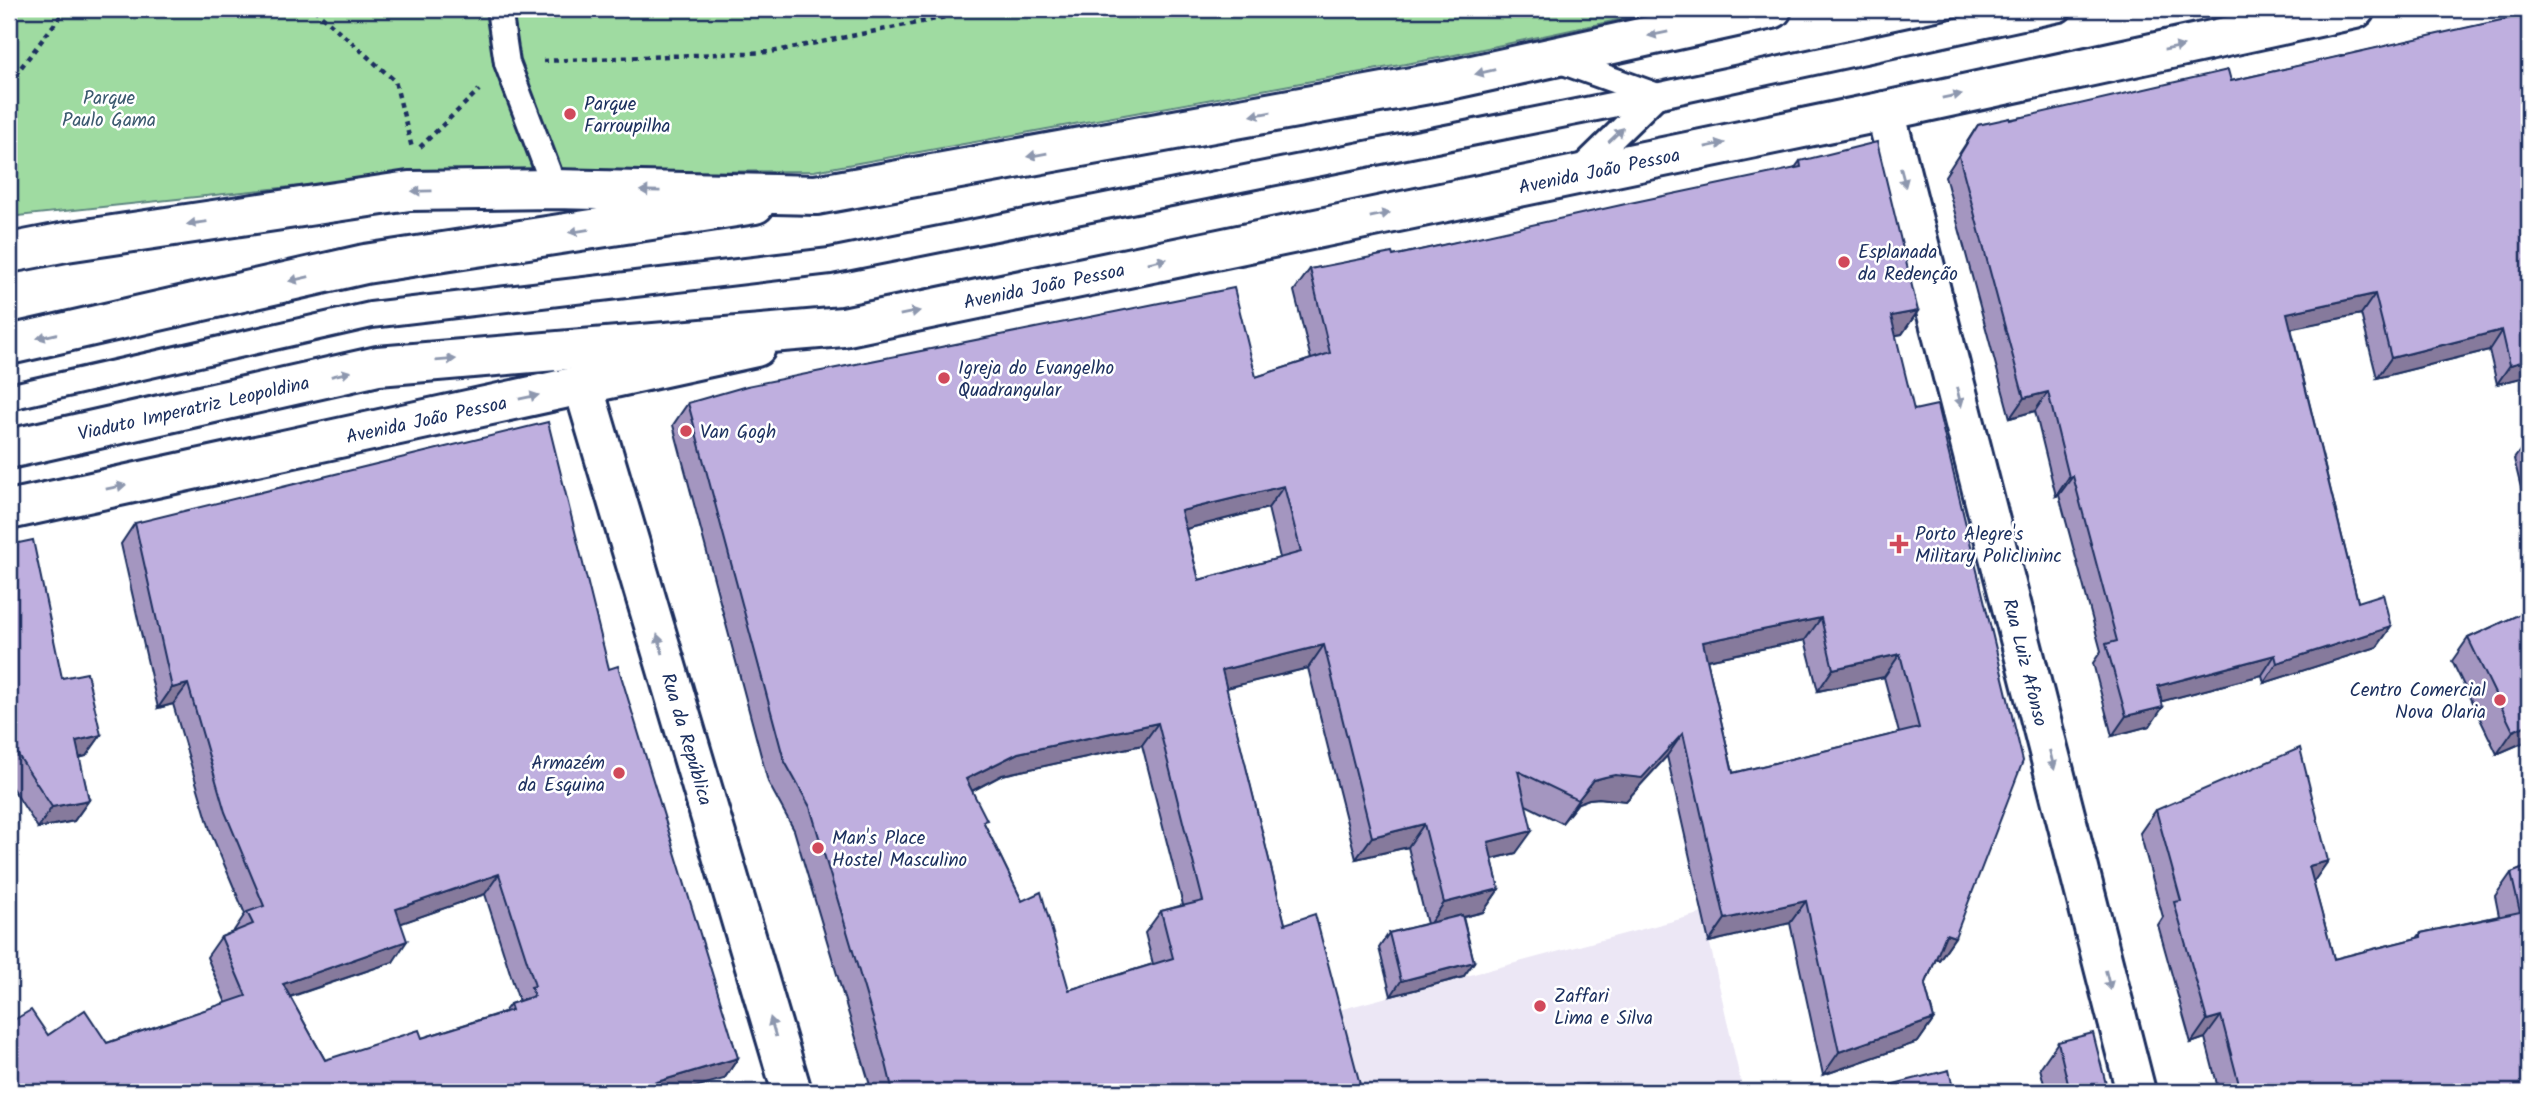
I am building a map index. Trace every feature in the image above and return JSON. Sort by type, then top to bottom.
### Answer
[{"type":"main road","points":[[9,345],[365,264],[816,195],[1445,81],[1772,9]]},
{"type":"main road","name":"Avenida João Pessoa","points":[[9,510],[843,327],[1885,111],[2355,9]]},
{"type":"main road","name":"Rua Luiz Afonso","points":[[1885,111],[2136,1092]]},
{"type":"main road","points":[[9,253],[66,242],[409,191],[554,189],[816,195]]},
{"type":"main road","name":"Avenida João Pessoa","points":[[378,366],[843,327]]},
{"type":"main road","name":"Viaduto Imperatriz Leopoldina","points":[[9,449],[378,366]]},
{"type":"main road","name":"Rua da República","points":[[583,385],[792,1092]]},
{"type":"lane","points":[[499,9],[507,62],[548,171]]},
{"type":"lane","points":[[9,397],[372,315],[830,261],[1656,96],[2059,9]]},
{"type":"lane","points":[[1551,58],[1656,96]]},
{"type":"lane","points":[[1576,174],[1656,96]]},
{"type":"path","points":[[9,83],[66,9]]},
{"type":"path","points":[[314,9],[395,81],[413,154],[507,62],[771,52],[986,9]]},
{"type":"shaded area","name":"Zaffari Lima e Silva","points":[[1703,913],[1743,1092],[1340,1092],[1320,1015]]},
{"type":"green space","name":"Parque Farroupilha","points":[[9,9],[1669,9],[1450,56],[814,171],[411,174],[9,217]]},
{"type":"building","points":[[2529,14],[2529,360],[2510,365],[2502,330],[2391,358],[2375,294],[2287,313],[2358,602],[2383,594],[2391,627],[2277,663],[2275,655],[2158,686],[2163,707],[2126,716],[2106,644],[2117,641],[2073,476],[2069,477],[2048,392],[2024,398],[1959,156],[1978,125],[2228,70],[2231,81]]},
{"type":"building","points":[[1877,142],[1918,311],[1891,316],[1914,410],[1937,405],[2023,761],[1955,937],[1946,934],[1925,985],[1934,1019],[1839,1052],[1806,901],[1725,919],[1683,733],[1642,778],[1615,775],[1594,780],[1578,800],[1518,771],[1532,831],[1488,842],[1499,889],[1444,903],[1424,824],[1372,837],[1324,645],[1222,670],[1285,924],[1315,914],[1362,1092],[893,1092],[810,807],[784,760],[688,403],[747,386],[1234,288],[1256,377],[1330,353],[1310,269],[1392,253],[1393,256],[1801,167],[1800,161]],"holes":[[[1284,486],[1301,552],[1199,580],[1181,511]],[[1821,618],[1833,669],[1900,654],[1919,728],[1733,773],[1703,642]],[[1158,723],[1203,901],[1161,911],[1173,958],[1069,990],[1041,892],[1022,901],[966,779],[1018,753]]]},
{"type":"building","points":[[548,422],[609,669],[618,666],[738,1058],[623,1092],[9,1092],[9,1023],[31,1010],[48,1035],[85,1010],[107,1043],[246,996],[221,937],[253,924],[247,912],[264,906],[225,812],[188,684],[172,688],[135,523]],"holes":[[[499,874],[535,986],[531,987],[534,996],[510,1004],[512,1010],[422,1038],[419,1030],[325,1060],[283,984],[407,941],[396,909]]]},
{"type":"building","points":[[33,540],[62,678],[87,673],[101,735],[76,741],[89,800],[52,807],[9,741],[9,545]]},
{"type":"building","points":[[2529,610],[2529,724],[2513,731],[2468,638]]},
{"type":"building","points":[[2300,748],[2328,861],[2309,866],[2334,959],[2421,937],[2421,933],[2520,912],[2511,873],[2529,866],[2529,1092],[2241,1092],[2221,1016],[2207,1020],[2174,902],[2181,901],[2156,810]]},
{"type":"building","points":[[1462,915],[1474,962],[1401,981],[1389,933]]},
{"type":"building","points":[[2093,1033],[2108,1092],[2070,1092],[2058,1042]]},
{"type":"building","points":[[1949,1070],[1954,1092],[1862,1092]]},
{"type":"building","points":[[1586,1085],[1588,1092],[1554,1092]]},
{"type":"place","name":"Parque Farroupilha","points":[[570,114]]},
{"type":"place","name":"Esplanada da Redenção","points":[[1844,262]]},
{"type":"place","name":"Igreja do Evangelho Quadrangular","points":[[944,378]]},
{"type":"place","name":"Van Gogh","points":[[686,431]]},
{"type":"place","name":"Porto Alegre's Military Policlininc","points":[[1899,544]]},
{"type":"place","name":"Centro Comercial Nova Olaria","points":[[2500,700]]},
{"type":"place","name":"Armazém da Esquina","points":[[619,773]]},
{"type":"place","name":"Man's Place Hostel Masculino","points":[[818,848]]},
{"type":"place","name":"Zaffari Lima e Silva","points":[[1540,1006]]},
{"type":"park label","name":"Parque Paulo Gama","points":[[109,108]]}]
